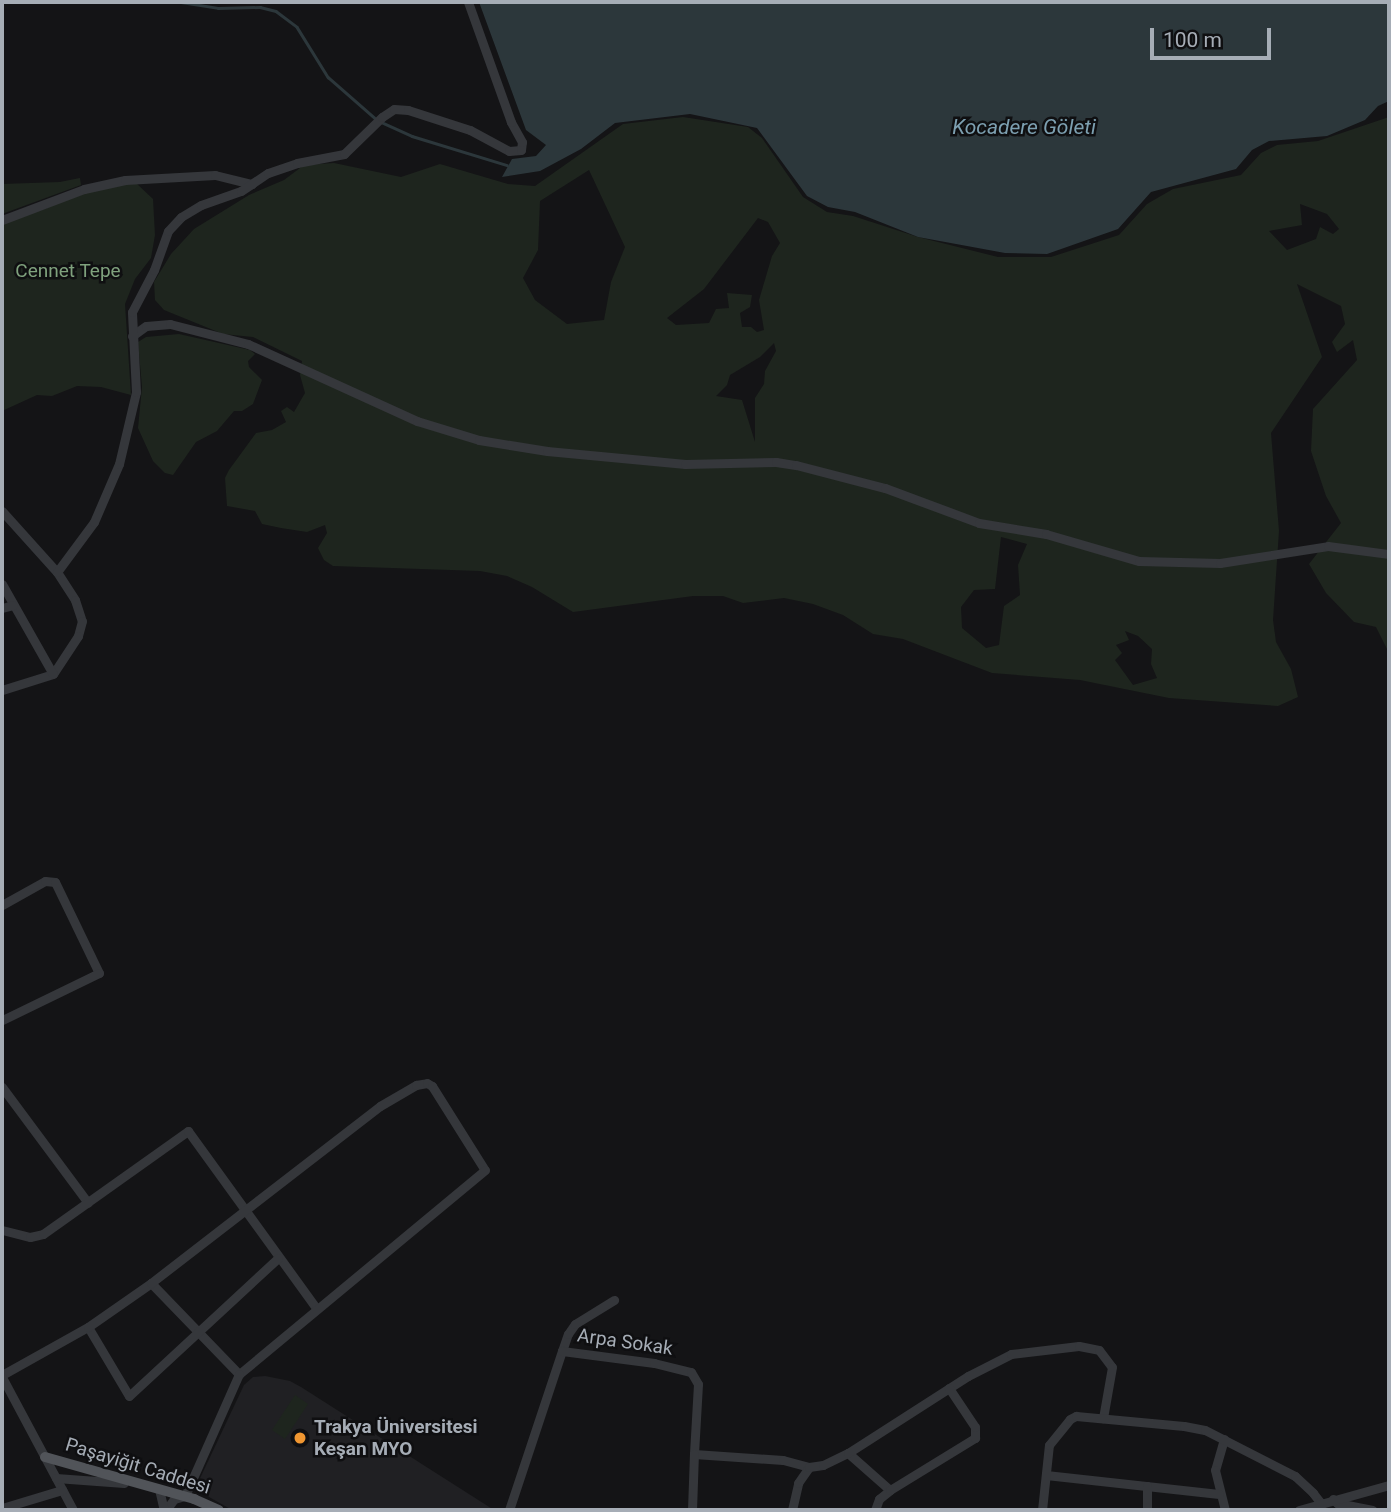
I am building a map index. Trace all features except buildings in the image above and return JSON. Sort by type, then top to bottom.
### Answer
[{"type":"main road","name":"Paşayiğit Caddesi","points":[[45,1457],[185,1496],[219,1510]]},
{"type":"street","points":[[57,572],[94,522],[119,464],[136,392],[132,336],[134,306],[154,270],[171,227],[194,208],[241,191],[282,168],[339,156],[351,150],[382,117],[394,109],[404,109],[470,130],[509,151],[521,150],[522,142],[511,122],[468,2]]},
{"type":"street","points":[[2,220],[84,189],[125,180],[215,175],[252,184]]},
{"type":"street","points":[[132,336],[146,326],[170,324],[248,344],[417,421],[479,440],[547,452],[685,464],[767,462],[796,465],[885,488],[979,523],[1046,534],[1139,561],[1220,563],[1328,546],[1389,554]]},
{"type":"street","points":[[2,511],[57,572],[78,607],[82,621],[78,636],[53,674],[2,690]]},
{"type":"street","points":[[2,584],[53,674]]},
{"type":"street","points":[[2,608],[13,605]]},
{"type":"street","points":[[2,905],[45,881],[55,883],[99,973],[2,1020]]},
{"type":"street","points":[[74,1510],[2,1376],[88,1327],[151,1283],[388,1100],[427,1083],[436,1091],[485,1170],[239,1374],[185,1496],[174,1499],[165,1510]]},
{"type":"street","points":[[2,1087],[88,1203]]},
{"type":"street","points":[[2,1230],[37,1237],[188,1132],[316,1308]]},
{"type":"street","points":[[88,1327],[129,1396],[195,1332],[278,1258]]},
{"type":"street","points":[[151,1283],[195,1332],[239,1374]]},
{"type":"street","points":[[562,1351],[575,1324],[614,1300]]},
{"type":"street","points":[[692,1510],[694,1454],[783,1460],[809,1467],[823,1465],[948,1388],[1011,1354],[1036,1349],[1090,1346],[1103,1353],[1111,1365],[1103,1418]]},
{"type":"street","name":"Arpa Sokak","points":[[509,1510],[562,1351],[654,1363],[691,1372],[698,1384],[694,1454]]},
{"type":"street","points":[[875,1510],[879,1499],[890,1490],[975,1438],[976,1429],[948,1388]]},
{"type":"street","points":[[1042,1510],[1050,1443],[1070,1419],[1076,1416],[1190,1427],[1224,1439],[1295,1476],[1320,1506]]},
{"type":"street","points":[[1224,1439],[1215,1464],[1224,1510]]},
{"type":"street","points":[[848,1452],[890,1490]]},
{"type":"street","points":[[792,1510],[798,1483],[809,1467]]},
{"type":"street","points":[[1046,1475],[1219,1494]]},
{"type":"street","points":[[56,1478],[143,1485]]},
{"type":"street","points":[[1299,1510],[1389,1485]]},
{"type":"street","points":[[1147,1486],[1147,1510]]},
{"type":"street","points":[[159,1489],[165,1510]]},
{"type":"street","points":[[2,1508],[62,1490]]},
{"type":"street","points":[[1333,1499],[1337,1503],[1369,1510]]},
{"type":"shaded area","name":"Trakya Üniversitesi Keşan MYO","points":[[265,1376],[290,1381],[301,1387],[494,1510],[232,1510],[195,1489],[244,1385],[253,1377]]},
{"type":"green space","points":[[683,117],[748,127],[762,138],[803,197],[827,212],[853,216],[918,237],[998,257],[1051,257],[1119,235],[1147,204],[1173,189],[1241,175],[1261,153],[1277,145],[1318,141],[1389,117],[1389,653],[1376,627],[1354,622],[1326,593],[1309,564],[1341,523],[1326,496],[1311,451],[1313,409],[1357,360],[1353,340],[1337,352],[1332,342],[1345,324],[1341,306],[1297,284],[1322,357],[1271,433],[1279,531],[1273,620],[1276,642],[1291,669],[1298,697],[1278,706],[1169,698],[1080,680],[992,673],[903,639],[873,634],[843,615],[813,604],[784,598],[743,603],[723,596],[693,596],[573,612],[532,587],[507,576],[480,571],[333,566],[324,560],[318,548],[327,533],[325,525],[307,532],[281,528],[262,524],[255,511],[227,506],[225,478],[229,470],[256,433],[272,430],[286,422],[281,411],[287,407],[294,412],[305,393],[300,375],[302,361],[253,337],[223,334],[164,310],[155,300],[154,282],[171,254],[194,229],[249,195],[284,180],[304,165],[334,163],[401,177],[440,164],[508,184],[535,186],[623,124]],"holes":[[[589,170],[625,247],[611,282],[604,320],[567,324],[535,300],[523,278],[538,250],[540,201]],[[1300,204],[1327,214],[1339,229],[1333,234],[1320,227],[1316,239],[1287,250],[1269,231],[1302,225]],[[758,218],[768,222],[780,243],[772,256],[759,300],[764,330],[757,332],[751,327],[742,327],[740,313],[750,307],[752,295],[727,293],[729,308],[716,309],[709,323],[676,325],[667,318],[704,289]],[[774,343],[776,351],[765,371],[764,384],[755,398],[755,442],[742,400],[716,396],[727,385],[730,375],[760,357]],[[1001,537],[1027,544],[1018,565],[1020,595],[1004,606],[999,645],[986,648],[962,628],[961,607],[974,590],[995,589]],[[1125,631],[1138,636],[1152,649],[1151,664],[1157,678],[1133,685],[1115,660],[1122,653],[1116,645],[1129,640]]]},
{"type":"green space","points":[[80,178],[81,185],[2,214],[2,184],[60,182]]},
{"type":"green space","name":"Cennet Tepe","points":[[135,182],[153,199],[155,235],[151,258],[135,279],[125,304],[131,395],[101,387],[77,386],[52,396],[37,395],[2,411],[2,222],[45,209],[84,192]]},
{"type":"green space","points":[[179,334],[250,350],[255,354],[248,361],[249,367],[262,380],[253,404],[242,411],[234,411],[217,431],[196,442],[173,475],[165,473],[153,461],[138,428],[142,387],[138,342],[146,337]]},
{"type":"green space","points":[[295,1395],[308,1404],[285,1439],[272,1430]]},
{"type":"water","name":"Kocadere Göleti","points":[[479,2],[1389,2],[1389,101],[1378,106],[1365,120],[1327,136],[1269,141],[1252,150],[1236,169],[1151,192],[1118,229],[1047,254],[1005,253],[918,237],[855,212],[828,207],[807,196],[757,128],[690,114],[615,123],[581,149],[540,171],[502,177],[512,159],[536,156],[546,145],[526,130]]},
{"type":"waterway","points":[[181,2],[218,8],[260,7],[276,11],[297,27],[328,77],[376,119]]},
{"type":"waterway","points":[[381,122],[412,136],[507,165]]},
{"type":"place","name":"Trakya Üniversitesi Keşan MYO","points":[[300,1438]]}]
